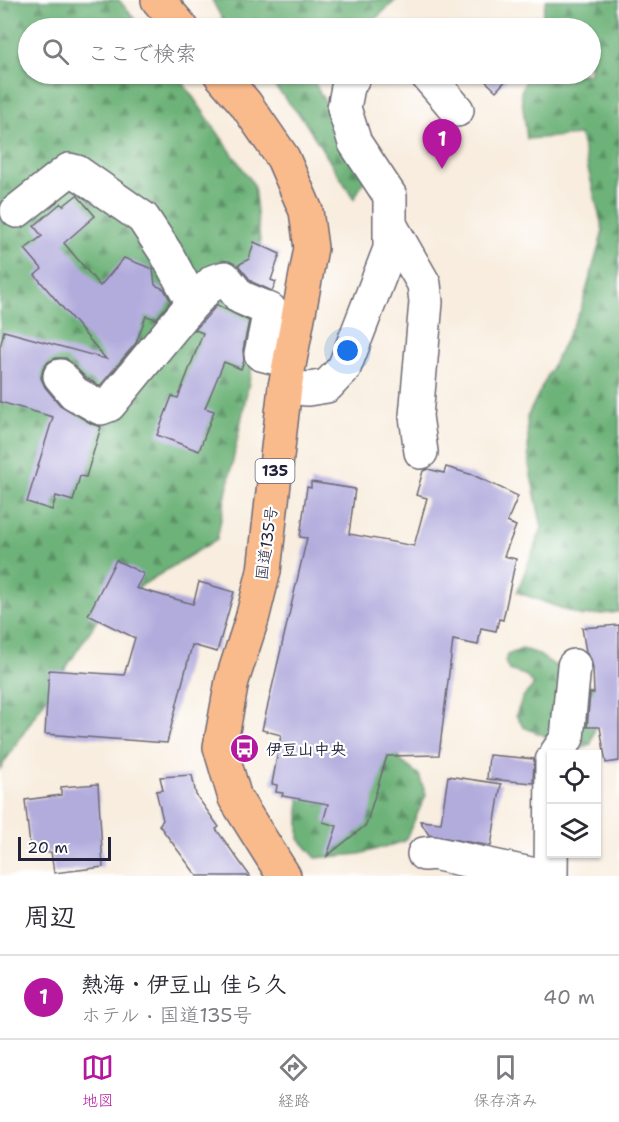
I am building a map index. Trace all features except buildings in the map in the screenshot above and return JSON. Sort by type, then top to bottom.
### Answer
[{"type":"highway","points":[[158,0],[173,18]]},
{"type":"highway","name":"国道135号","points":[[229,84],[245,103],[283,158],[306,211],[311,248],[287,374],[264,571],[252,619],[232,681],[220,747],[236,798],[284,876]]},
{"type":"lane","points":[[60,376],[74,393],[101,408],[109,405],[214,280],[225,278],[240,297],[270,310],[261,354],[308,389],[327,386],[344,368],[390,249],[392,228],[390,196],[356,143],[344,108],[350,84]]},
{"type":"lane","points":[[435,84],[457,110]]},
{"type":"lane","points":[[16,211],[69,170],[77,172],[143,218],[166,253],[193,303]]},
{"type":"lane","points":[[392,228],[424,284],[426,302],[416,416],[421,452]]},
{"type":"lane","points":[[559,750],[567,738],[574,666]]},
{"type":"lane","points":[[551,876],[552,804]]},
{"type":"lane","points":[[424,854],[540,876]]},
{"type":"green space","points":[[0,0],[119,0],[134,18],[18,18],[18,84],[184,84],[254,185],[266,299],[217,539],[105,608],[0,769]]},
{"type":"green space","points":[[212,0],[396,0],[376,18],[222,18]]},
{"type":"green space","points":[[546,0],[619,0],[619,612],[582,616],[517,592],[542,528],[529,466],[527,417],[581,309],[603,231],[580,135],[527,139],[521,92],[524,84],[601,84],[601,18],[542,18]]},
{"type":"green space","points":[[273,84],[315,84],[366,177],[354,199],[303,119]]},
{"type":"green space","points":[[522,649],[536,653],[578,681],[604,691],[591,744],[579,750],[523,727],[516,715],[523,697],[534,685],[525,675],[509,670],[505,662],[507,655]]},
{"type":"green space","points":[[389,735],[402,762],[419,775],[426,795],[405,841],[360,854],[316,858],[299,839],[299,798]]},
{"type":"place","name":"熱海・伊豆山 佳ら久","points":[[442,169]]},
{"type":"place","name":"伊豆山中央","points":[[245,749]]}]
